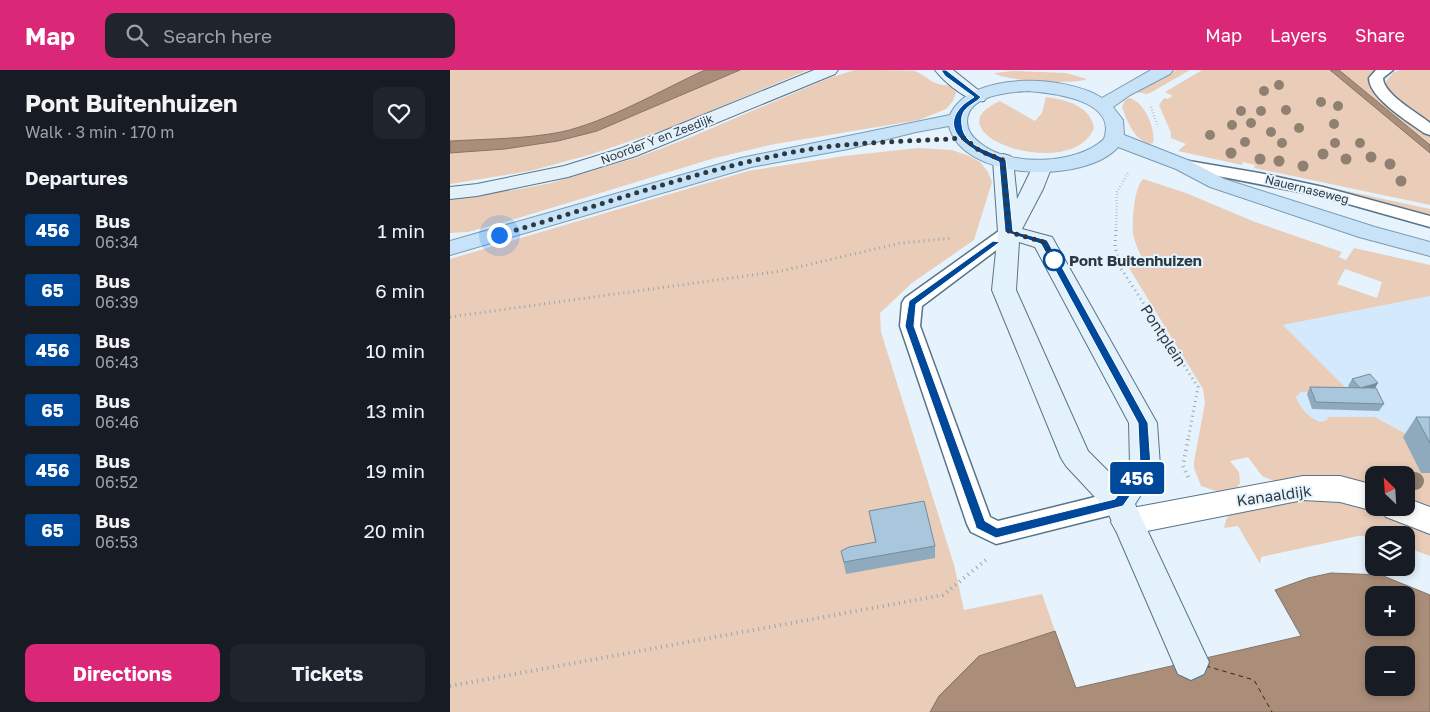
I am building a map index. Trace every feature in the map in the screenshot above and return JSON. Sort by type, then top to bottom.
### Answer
[{"type":"main road","points":[[1102,106],[1124,91],[1164,70]]},
{"type":"main road","points":[[1069,91],[1094,84]]},
{"type":"main road","points":[[1035,86],[1069,91],[1087,97],[1102,106],[1111,115],[1116,126],[1114,138],[1107,147],[1080,161],[1042,166],[1003,160],[980,151],[964,138],[959,130],[958,119],[963,108],[978,97],[1002,89],[1035,86]]},
{"type":"main road","points":[[450,248],[711,172],[794,152],[848,143],[916,126],[958,119]]},
{"type":"main road","points":[[848,143],[964,138]]},
{"type":"main road","name":"Nauernaseweg","points":[[1114,138],[1142,159],[1172,177],[1218,183]]},
{"type":"main road","name":"Nauernaseweg","points":[[1099,152],[1182,166],[1218,183],[1367,232],[1430,249]]},
{"type":"street","name":"Noorder Y en Zeedijk","points":[[450,193],[478,190],[568,171],[629,152],[829,70]]},
{"type":"street","points":[[944,70],[978,97]]},
{"type":"street","points":[[977,75],[1002,89]]},
{"type":"street","points":[[1003,160],[1009,232],[1004,290],[1076,458],[1123,512],[1191,662]]},
{"type":"street","points":[[1009,232],[1033,189],[1042,166]]},
{"type":"street","points":[[1009,232],[1044,242],[1143,423],[1146,466],[1123,512]]},
{"type":"street","name":"Kanaaldijk","points":[[1203,506],[1303,488],[1340,489],[1365,496]]},
{"type":"street","points":[[1123,512],[1203,506]]},
{"type":"street","points":[[1415,516],[1430,522]]},
{"type":"lane","points":[[1386,70],[1376,78],[1376,84],[1380,90],[1430,130]]},
{"type":"lane","name":"Nauernaseweg","points":[[1182,166],[1259,178],[1323,192],[1430,222]]},
{"type":"lane","points":[[1009,232],[912,303],[910,326],[980,524],[996,533],[1123,512]]},
{"type":"path","name":"Pontplein","points":[[1149,101],[1158,125],[1159,142],[1142,159],[1117,192],[1116,246],[1120,267],[1198,387],[1183,466],[1203,506]]},
{"type":"path","points":[[450,317],[466,313],[781,271],[901,243],[1009,232]]},
{"type":"path","points":[[450,686],[942,595],[989,558]]},
{"type":"shaded area","points":[[450,70],[705,70],[634,105],[579,127],[534,136],[450,141]]},
{"type":"shaded area","points":[[705,70],[740,70],[597,131],[558,141],[505,149],[450,153],[450,141],[534,136],[579,127],[634,105]]},
{"type":"shaded area","points":[[740,70],[808,70],[675,126],[589,155],[530,171],[450,184],[450,153],[505,149],[558,141],[597,131]]},
{"type":"shaded area","points":[[855,70],[915,71],[936,83],[951,85],[956,93],[953,101],[946,109],[919,120],[775,144],[715,158],[515,219],[468,232],[450,233],[450,199],[551,183],[639,157],[829,78]]},
{"type":"shaded area","points":[[1176,70],[1190,70],[1152,92],[1147,94],[1136,92]]},
{"type":"shaded area","points":[[1202,70],[1330,70],[1430,153],[1430,205],[1254,168],[1255,165],[1243,162],[1242,165],[1178,151],[1186,144],[1171,138],[1171,133],[1159,105],[1164,98],[1167,99],[1173,96],[1165,92]]},
{"type":"shaded area","points":[[1330,70],[1339,70],[1430,145],[1430,153]]},
{"type":"shaded area","points":[[1339,70],[1375,70],[1369,76],[1370,83],[1394,109],[1430,136],[1430,145]]},
{"type":"shaded area","points":[[1400,70],[1430,70],[1430,124],[1393,96],[1386,86],[1386,81],[1394,72]]},
{"type":"shaded area","points":[[1013,71],[1066,73],[1087,79],[1069,82],[1040,81],[1011,78],[994,73]]},
{"type":"shaded area","points":[[1046,97],[1069,102],[1083,109],[1088,114],[1094,128],[1081,144],[1060,152],[1035,153],[1011,148],[991,138],[980,127],[982,114],[1000,101],[1035,121],[1042,113]]},
{"type":"shaded area","points":[[1129,98],[1140,104],[1148,116],[1153,130],[1153,143],[1144,142],[1135,134],[1129,124],[1122,107],[1125,100]]},
{"type":"shaded area","points":[[918,148],[952,150],[969,156],[980,162],[988,172],[992,182],[974,240],[912,283],[880,313],[881,332],[954,565],[964,610],[1042,594],[1055,631],[979,656],[939,696],[930,712],[450,712],[450,259],[748,171],[844,156]]},
{"type":"shaded area","points":[[1143,179],[1186,193],[1255,222],[1342,252],[1339,257],[1346,260],[1354,248],[1430,265],[1430,296],[1283,325],[1349,391],[1301,392],[1296,397],[1303,409],[1308,415],[1320,422],[1327,420],[1328,417],[1375,417],[1412,437],[1430,473],[1430,512],[1415,506],[1415,466],[1365,466],[1365,489],[1274,481],[1262,476],[1248,457],[1230,461],[1239,472],[1240,483],[1232,491],[1222,492],[1201,486],[1194,468],[1194,462],[1205,403],[1203,389],[1126,263],[1143,260],[1133,234],[1134,205]],"holes":[[[1345,269],[1382,282],[1377,298],[1337,284]]]},
{"type":"shaded area","points":[[1328,187],[1430,209],[1430,217],[1328,189]]},
{"type":"shaded area","points":[[1430,296],[1430,473],[1421,473],[1403,437],[1411,436],[1375,417],[1320,422],[1309,416],[1302,409],[1296,397],[1301,392],[1348,391],[1283,325]]},
{"type":"shaded area","points":[[1295,498],[1359,503],[1365,505],[1365,516],[1392,516],[1430,531],[1430,556],[1415,550],[1415,526],[1365,526],[1365,536],[1261,557],[1260,564],[1238,526],[1224,528],[1231,512]]},
{"type":"shaded area","points":[[1331,573],[1383,576],[1408,586],[1365,586],[1365,636],[1415,636],[1415,589],[1430,595],[1430,712],[930,712],[939,696],[979,656],[1055,631],[1076,688],[1301,636],[1275,590],[1308,578]]},
{"type":"building","points":[[1370,374],[1378,383],[1360,388],[1352,379]]},
{"type":"building","points":[[1310,387],[1376,388],[1384,404],[1316,402]]},
{"type":"building","points":[[1416,417],[1430,417],[1430,443]]},
{"type":"building","points":[[924,501],[935,546],[844,562],[841,551],[849,547],[876,542],[869,511]]},
{"type":"ferry route","points":[[1206,666],[1254,680],[1272,712]]},
{"type":"bus line","name":"456","points":[[944,70],[978,97],[963,108],[958,119],[959,130],[966,141],[980,151],[1003,160],[1009,232],[1044,242],[1143,423],[1146,466],[1119,502],[996,533],[980,524],[910,326],[912,303],[996,242]]},
{"type":"place","name":"Pont Buitenhuizen","points":[[1054,260]]},
{"type":"route","points":[[499,235],[702,174],[794,152],[848,143],[964,138],[980,151],[1003,160],[1009,232],[1044,242],[1054,260]]}]
